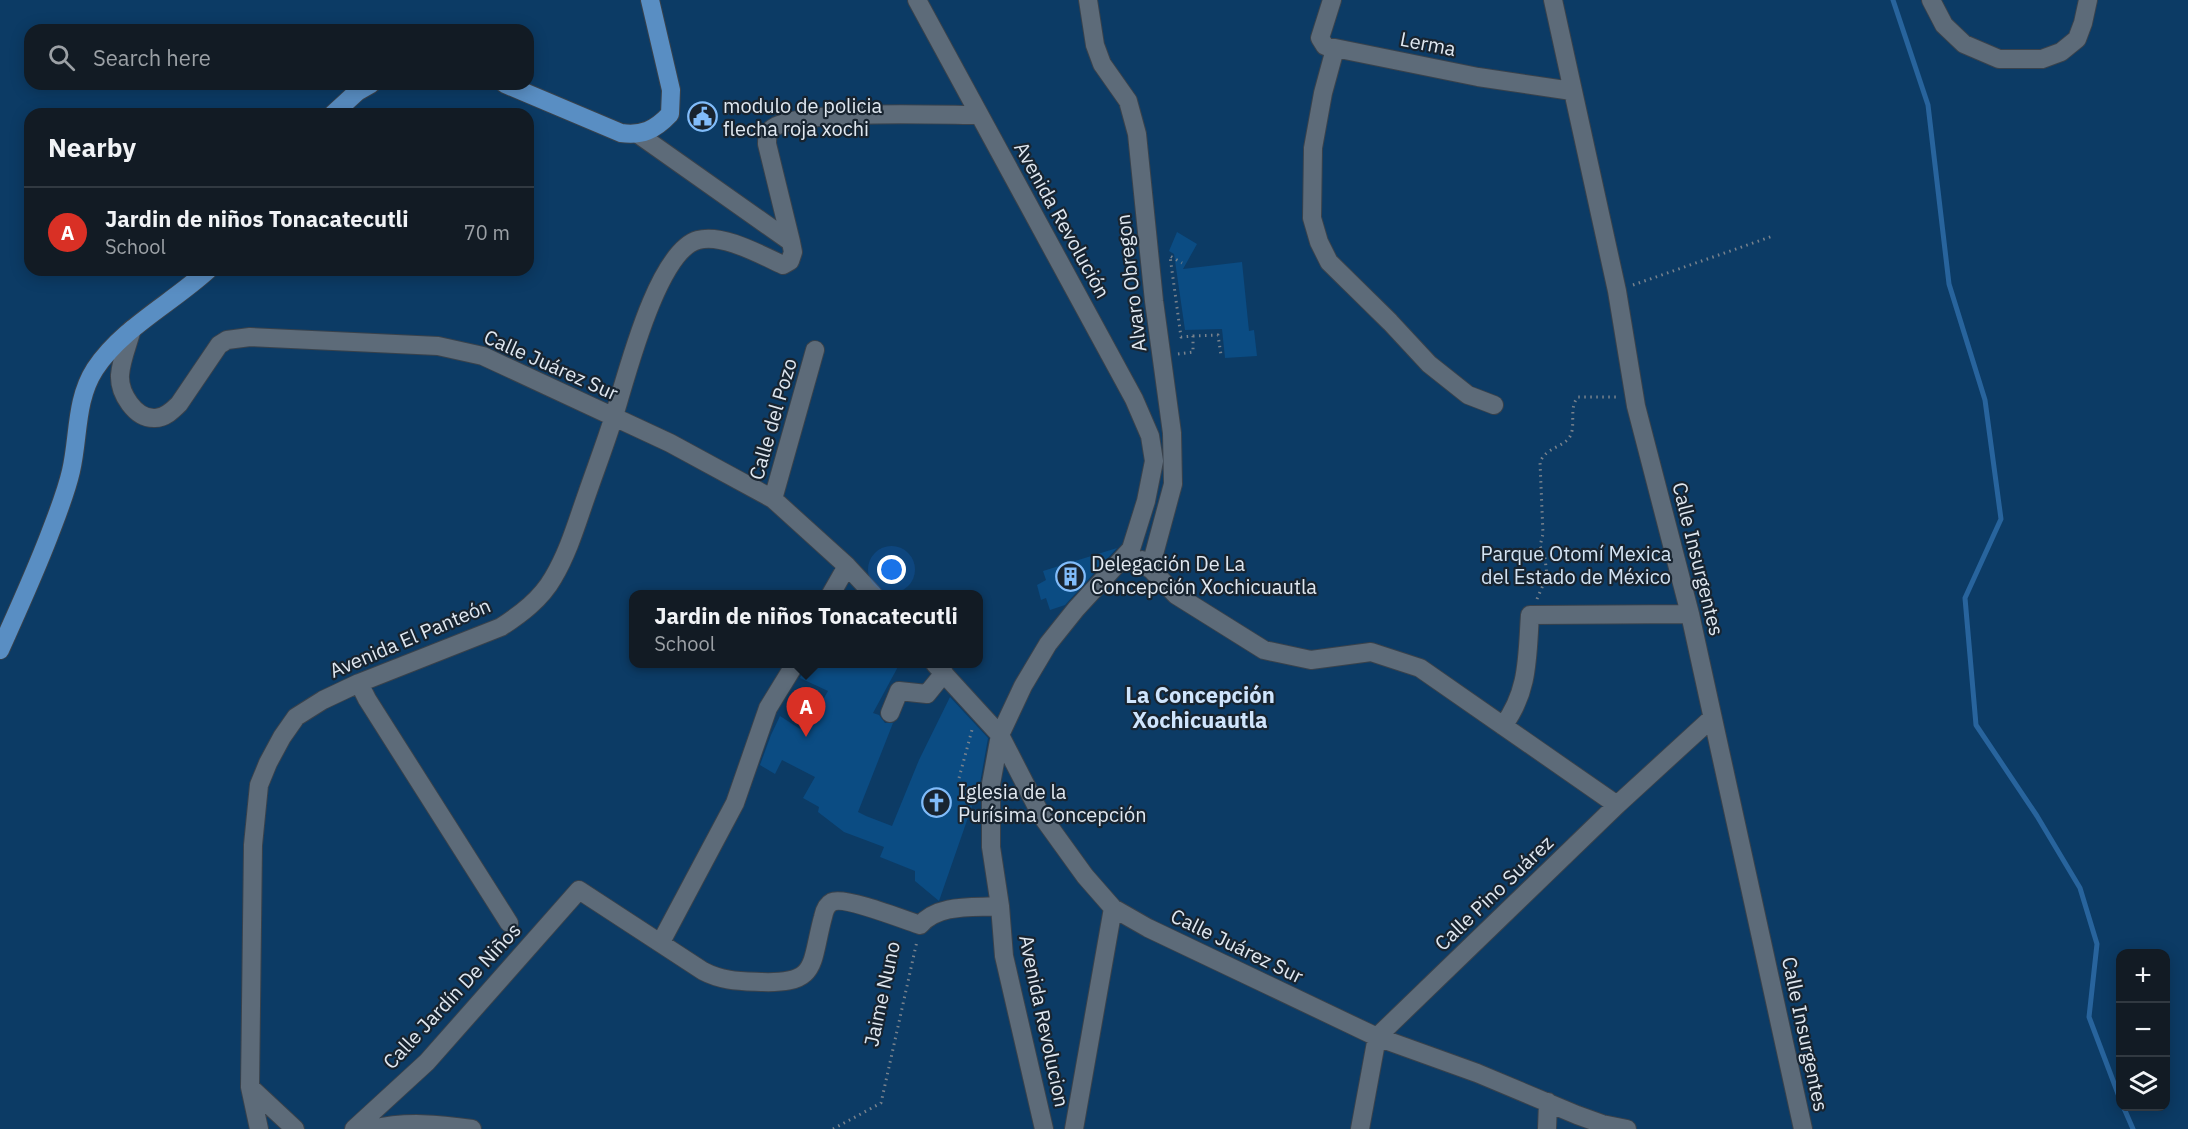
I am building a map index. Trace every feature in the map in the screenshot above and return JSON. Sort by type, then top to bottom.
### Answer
[{"type":"main road","points":[[519,90],[621,134],[638,134],[652,130],[661,124],[669,114],[671,90],[650,0]]},
{"type":"main road","points":[[340,108],[360,90]]},
{"type":"main road","points":[[0,650],[28,590],[57,514],[71,471],[80,406],[85,388],[95,369],[132,330],[201,276]]},
{"type":"street","name":"Avenida Revolución","points":[[917,0],[1134,399],[1150,436],[1154,461],[1146,501]]},
{"type":"street","name":"Alvaro Obregon","points":[[1088,0],[1095,45],[1102,64],[1128,101],[1137,134],[1154,301],[1172,433],[1173,484],[1150,569]]},
{"type":"street","points":[[1332,0],[1320,38],[1325,46],[1335,49],[1323,93],[1313,148],[1312,218],[1319,242],[1329,262],[1390,321],[1429,364],[1468,395],[1494,405]]},
{"type":"street","name":"Calle Insurgentes","points":[[1553,0],[1617,291],[1636,406],[1690,614],[1803,1129]]},
{"type":"street","points":[[1931,0],[1944,25],[1964,44],[1999,59],[2042,59],[2061,52],[2077,39],[2088,0]]},
{"type":"street","name":"Lerma","points":[[1335,49],[1478,77],[1572,91]]},
{"type":"street","points":[[791,242],[767,140],[768,133],[774,127],[801,119],[845,116],[979,115]]},
{"type":"street","points":[[638,134],[791,242]]},
{"type":"street","name":"Avenida El Panteón","points":[[259,1129],[250,1087],[253,845],[259,786],[268,762],[282,737],[296,717],[323,700],[359,682],[501,627],[533,603],[552,580],[568,550],[614,417],[629,363],[652,301],[673,260],[686,245],[698,239],[714,238],[740,245],[783,265],[790,261],[793,252],[791,242]]},
{"type":"street","name":"Calle Juárez Sur","points":[[132,330],[120,374],[121,387],[133,408],[154,419],[171,412],[219,345],[227,340],[250,337],[438,346],[483,356],[670,442],[773,499],[847,566],[869,590]]},
{"type":"street","name":"Calle del Pozo","points":[[773,499],[815,350]]},
{"type":"street","name":"Avenida Revolucion","points":[[1043,1127],[1004,956],[1000,906],[991,847],[991,784],[1000,735],[1023,686],[1048,644],[1076,609],[1131,549],[1146,501]]},
{"type":"street","points":[[1131,549],[1176,595],[1264,650],[1311,660],[1371,652],[1420,668],[1617,805]]},
{"type":"street","points":[[833,590],[847,566]]},
{"type":"street","points":[[1503,726],[1513,713],[1523,689],[1530,615],[1690,614]]},
{"type":"street","points":[[792,668],[768,708],[735,802],[661,942],[703,971],[719,979],[787,982],[802,976],[808,969],[825,911],[832,902],[848,902],[920,925]]},
{"type":"street","points":[[890,713],[899,691],[927,694],[939,668]]},
{"type":"street","name":"Calle Juárez Sur","points":[[939,668],[1000,735],[1041,815],[1085,876],[1113,908],[1148,928],[1377,1037],[1477,1073],[1585,1118],[1627,1129]]},
{"type":"street","points":[[359,682],[367,699],[509,923]]},
{"type":"street","name":"Calle Pino Suárez","points":[[1377,1037],[1617,805],[1712,718]]},
{"type":"street","name":"Calle Jardín De Niños","points":[[354,1129],[427,1062],[579,890],[661,942]]},
{"type":"street","name":"Jaime Nuno","points":[[920,925],[928,917],[948,910],[1000,906]]},
{"type":"street","points":[[1074,1129],[1113,908]]},
{"type":"street","points":[[1360,1129],[1377,1037]]},
{"type":"street","points":[[250,1087],[295,1129]]},
{"type":"street","points":[[1547,1129],[1548,1102]]},
{"type":"street","points":[[372,1129],[386,1126],[432,1124],[472,1129]]},
{"type":"street","points":[[1043,1127],[1064,1129]]},
{"type":"path","points":[[1617,291],[1773,236]]},
{"type":"path","points":[[1182,262],[1170,256],[1181,337],[1218,335],[1221,355]]},
{"type":"path","points":[[1162,353],[1172,355],[1193,352],[1193,336]]},
{"type":"path","points":[[1530,615],[1547,576],[1545,558],[1540,546],[1543,534],[1540,462],[1544,454],[1567,440],[1571,434],[1574,401],[1578,397],[1626,398],[1636,406]]},
{"type":"path","points":[[959,778],[974,722],[980,712]]},
{"type":"path","name":"Jaime Nuno","points":[[833,1129],[881,1103],[920,925]]},
{"type":"green space","name":"Parque Otomí Mexica del Estado de México","points":[[0,0],[2188,0],[2188,1129],[0,1129]]},
{"type":"building","points":[[1177,232],[1197,244],[1183,269],[1242,262],[1249,331],[1254,330],[1257,356],[1225,358],[1222,329],[1185,330],[1174,254],[1169,251]]},
{"type":"building","name":"Delegación De La Concepción Xochicuautla","points":[[1117,548],[1065,605],[1050,610],[1046,598],[1041,600],[1037,585],[1046,580],[1043,571]]},
{"type":"building","points":[[804,668],[897,668],[873,713],[879,715],[885,723],[893,723],[858,812],[892,826],[919,760],[950,697],[988,738],[980,783],[939,901],[915,881],[915,871],[880,857],[884,847],[844,832],[818,812],[819,807],[803,798],[815,777],[782,760],[775,774],[760,765],[780,716],[800,729],[802,725],[807,728],[828,691],[800,678]]},
{"type":"waterway","points":[[1893,0],[1928,105],[1949,284],[1985,400],[2001,519],[1965,598],[1976,725],[2037,816],[2080,888],[2097,944],[2089,1017],[2116,1088]]},
{"type":"waterway","points":[[2125,1111],[2133,1129]]},
{"type":"place","name":"modulo de policia flecha roja xochi","points":[[702,117]]},
{"type":"place","name":"Delegación De La Concepción Xochicuautla","points":[[1070,576]]},
{"type":"place","name":"Jardin de niños Tonacatecutli","points":[[806,737]]},
{"type":"place","name":"Iglesia de la Purísima Concepción","points":[[937,803]]},
{"type":"district","name":"La Concepción Xochicuautla","points":[[1200,708]]}]
